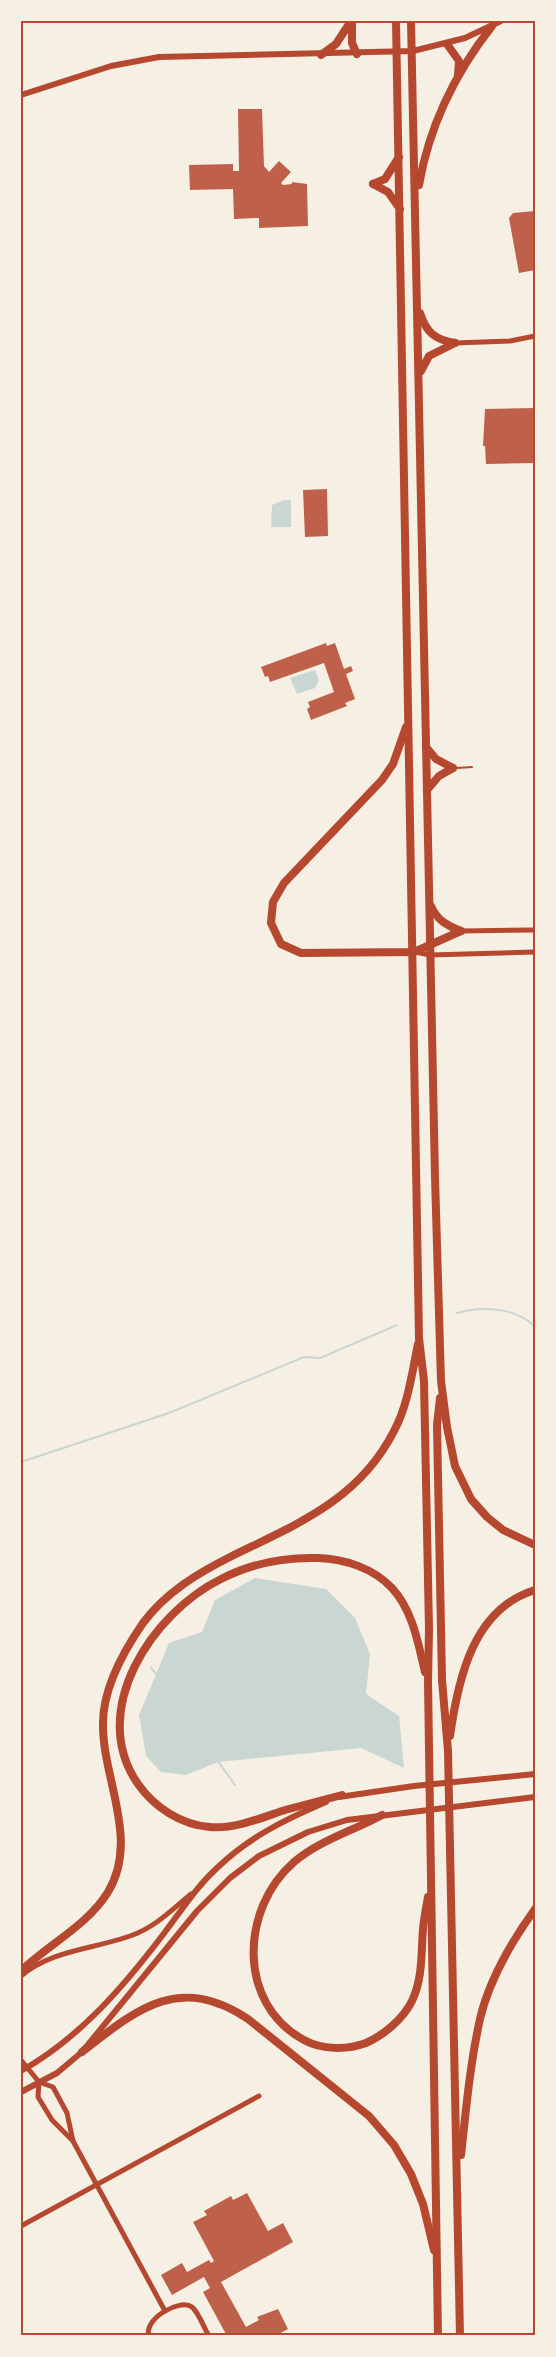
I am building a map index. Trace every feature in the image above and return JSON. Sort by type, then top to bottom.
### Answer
[{"type":"highway","points":[[352,21],[351,43],[357,54]]},
{"type":"highway","points":[[321,55],[336,44],[352,21]]},
{"type":"highway","points":[[396,21],[419,1338],[424,1381],[429,1629],[438,2336]]},
{"type":"highway","points":[[411,21],[441,1381],[437,1437],[442,1680],[448,1751],[460,2336]]},
{"type":"highway","points":[[416,203],[424,158],[433,130],[476,46],[496,23]]},
{"type":"highway","points":[[447,44],[459,61],[458,78]]},
{"type":"highway","points":[[399,156],[385,179],[373,184],[388,192],[400,209]]},
{"type":"highway","points":[[417,303],[423,323],[430,334],[442,341],[455,343]]},
{"type":"highway","points":[[419,377],[424,361],[429,356],[455,343]]},
{"type":"highway","points":[[408,720],[393,764],[382,780],[284,883],[273,902],[271,923],[281,944],[301,953],[414,952],[461,931]]},
{"type":"highway","points":[[426,747],[436,759],[453,768]]},
{"type":"highway","points":[[427,790],[439,776],[453,768]]},
{"type":"highway","points":[[429,902],[435,916],[445,924],[461,931]]},
{"type":"highway","points":[[21,1971],[87,1917],[109,1890],[116,1873],[121,1837],[104,1742],[103,1720],[108,1692],[118,1664],[131,1641],[145,1621],[183,1583],[206,1569],[312,1516],[340,1498],[359,1481],[379,1457],[395,1430],[406,1399],[419,1338]]},
{"type":"highway","points":[[441,1381],[455,1466],[471,1499],[503,1530],[535,1545]]},
{"type":"highway","points":[[342,1796],[229,1826],[209,1827],[165,1812],[146,1796],[129,1771],[120,1748],[119,1722],[123,1694],[151,1640],[168,1619],[194,1596],[221,1579],[252,1566],[280,1559],[331,1559],[352,1563],[376,1575],[392,1588],[405,1605],[412,1620],[428,1682]]},
{"type":"highway","points":[[448,1751],[454,1706],[469,1655],[482,1629],[499,1609],[522,1594],[535,1590]]},
{"type":"highway","points":[[382,1815],[314,1848],[294,1862],[274,1883],[261,1908],[254,1940],[254,1969],[263,1998],[275,2019],[290,2033],[310,2044],[330,2048],[357,2046],[378,2038],[398,2021],[412,2001],[422,1965],[423,1928],[432,1876]]},
{"type":"highway","points":[[458,2195],[468,2083],[480,2017],[500,1968],[521,1928],[535,1909]]},
{"type":"highway","points":[[82,2052],[118,2024],[148,2005],[189,1998],[210,2000],[230,2007],[369,2116],[394,2145],[411,2174],[419,2194],[437,2263]]},
{"type":"street","points":[[21,94],[111,66],[140,60],[173,57],[397,53],[447,44],[496,23]]},
{"type":"street","points":[[455,343],[510,341],[535,336]]},
{"type":"street","points":[[461,931],[535,930]]},
{"type":"street","points":[[414,952],[430,955],[535,952]]},
{"type":"street","points":[[21,1976],[48,1959],[146,1929],[192,1893],[224,1862],[262,1832],[342,1796],[535,1774]]},
{"type":"street","points":[[21,2092],[57,2073],[82,2052],[197,1911],[242,1868],[275,1847],[324,1826],[347,1820],[535,1797]]},
{"type":"street","points":[[24,2070],[71,2038],[96,2015],[165,1932],[192,1893]]},
{"type":"street","points":[[21,2060],[24,2070],[39,2082],[52,2087],[58,2096],[67,2113],[73,2140],[165,2312]]},
{"type":"street","points":[[39,2082],[38,2097],[52,2120],[73,2140]]},
{"type":"street","points":[[21,2226],[259,2096]]},
{"type":"street","points":[[149,2336],[147,2332],[150,2323],[179,2305],[194,2308],[209,2336]]},
{"type":"lane","points":[[453,768],[472,767]]},
{"type":"shaded area","points":[[291,500],[291,527],[271,527],[272,505]]},
{"type":"shaded area","points":[[315,670],[319,680],[315,688],[297,694],[290,678]]},
{"type":"shaded area","points":[[255,1578],[326,1589],[355,1618],[370,1654],[366,1694],[399,1716],[404,1768],[361,1748],[218,1762],[186,1775],[161,1772],[146,1756],[139,1715],[169,1643],[202,1632],[215,1600]]},
{"type":"building","points":[[238,109],[262,109],[264,166],[269,172],[279,161],[291,172],[281,183],[283,185],[292,184],[292,182],[307,184],[308,226],[259,228],[259,218],[234,219],[233,189],[190,190],[189,165],[233,164],[233,171],[239,171]]},
{"type":"building","points":[[535,211],[535,270],[519,273],[509,218],[513,213]]},
{"type":"building","points":[[535,408],[535,463],[486,464],[485,446],[483,446],[485,409]]},
{"type":"building","points":[[327,489],[328,536],[305,537],[303,490]]},
{"type":"building","points":[[326,643],[327,646],[335,643],[344,669],[351,666],[353,671],[346,674],[355,699],[345,703],[347,706],[311,720],[307,709],[310,707],[308,702],[334,692],[324,663],[270,682],[261,667]]},
{"type":"building","points":[[247,2193],[268,2231],[283,2223],[293,2242],[221,2282],[246,2327],[259,2320],[257,2317],[278,2309],[288,2329],[275,2336],[237,2336],[236,2333],[227,2336],[203,2292],[210,2288],[204,2277],[172,2295],[161,2275],[182,2263],[187,2272],[209,2260],[211,2263],[214,2261],[193,2222],[207,2215],[204,2211],[231,2196],[233,2200]]},
{"type":"waterway","points":[[457,1313],[477,1309],[498,1310],[518,1315],[535,1327]]},
{"type":"waterway","points":[[21,1462],[169,1413],[304,1357],[320,1358],[397,1325]]},
{"type":"waterway","points":[[151,1668],[157,1675]]},
{"type":"waterway","points":[[217,1760],[235,1785]]}]
